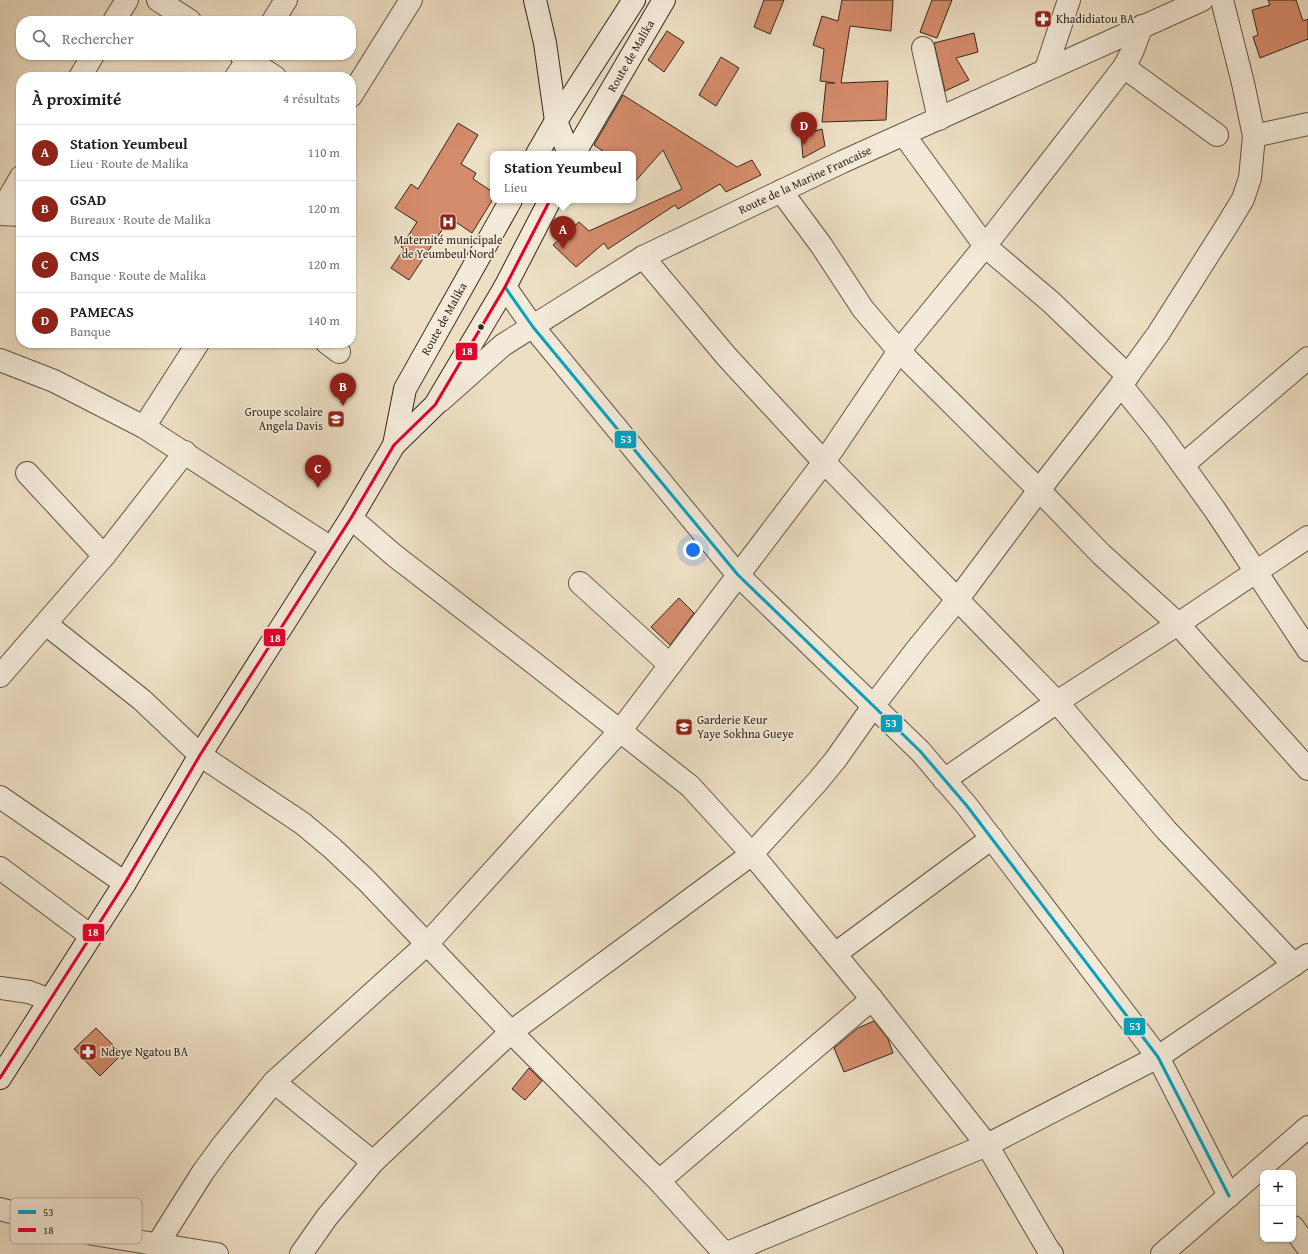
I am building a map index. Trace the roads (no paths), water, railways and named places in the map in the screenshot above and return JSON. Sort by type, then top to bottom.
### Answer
[{"type":"street","points":[[158,0],[182,16]]},
{"type":"street","points":[[276,16],[286,0]]},
{"type":"street","points":[[356,88],[411,0]]},
{"type":"street","points":[[536,0],[545,43],[556,121],[568,151]]},
{"type":"street","points":[[539,151],[556,121],[634,0]]},
{"type":"street","name":"Route de Malika","points":[[576,151],[664,0]]},
{"type":"street","points":[[1046,69],[1069,0]]},
{"type":"street","name":"Route de la Marine Francaise","points":[[435,405],[503,345],[643,257],[782,192],[842,162],[1202,0]]},
{"type":"street","points":[[301,1254],[327,1218],[373,1162],[511,1032],[752,854],[836,759],[874,705],[957,600],[1039,490],[1124,381],[1158,334],[1243,199],[1250,178],[1254,136],[1243,83],[1222,0]]},
{"type":"street","points":[[157,1245],[202,1172],[274,1082],[428,944],[620,731],[824,462],[899,351],[985,246],[1124,67],[1132,52],[1142,26]]},
{"type":"street","points":[[923,48],[939,118]]},
{"type":"street","points":[[83,72],[90,60]]},
{"type":"street","points":[[244,62],[265,72]]},
{"type":"street","points":[[1124,67],[1217,135]]},
{"type":"street","points":[[1254,136],[1308,124]]},
{"type":"street","points":[[904,135],[985,246],[1051,302],[1124,381],[1215,510],[1308,650]]},
{"type":"street","points":[[16,186],[0,214],[16,215]]},
{"type":"street","points":[[782,192],[821,245],[863,309],[899,351],[1101,554],[1178,624],[1308,769]]},
{"type":"street","name":"Route de Malika","points":[[394,445],[405,389],[509,203]]},
{"type":"street","name":"Route de Malika","points":[[0,1078],[124,883],[200,755],[351,518],[394,445],[435,405],[505,287],[548,203]]},
{"type":"street","points":[[46,624],[142,700],[200,755],[302,823],[332,848],[367,881],[511,1032],[659,1181],[736,1252],[988,1145],[1158,1056],[1301,960],[1166,830],[1057,702],[824,462],[727,357],[643,257]]},
{"type":"street","points":[[505,287],[533,327],[738,575],[920,751],[992,838],[1158,1056],[1229,1196]]},
{"type":"street","points":[[144,427],[195,348]]},
{"type":"street","points":[[1183,465],[1308,358]]},
{"type":"street","points":[[0,360],[54,381],[144,427],[185,452],[331,548]]},
{"type":"street","points":[[0,676],[104,556],[185,452]]},
{"type":"street","points":[[27,474],[104,556]]},
{"type":"street","points":[[351,518],[395,556],[690,786],[752,854],[872,999],[988,1145],[1052,1254]]},
{"type":"street","points":[[944,780],[1057,702],[1256,573],[1308,537]]},
{"type":"street","points":[[580,583],[670,665]]},
{"type":"street","points":[[0,797],[124,883]]},
{"type":"street","points":[[835,954],[992,838]]},
{"type":"street","points":[[0,868],[91,936]]},
{"type":"street","points":[[0,988],[29,992],[50,1000]]},
{"type":"street","points":[[659,1181],[872,999]]},
{"type":"street","points":[[274,1082],[373,1162]]},
{"type":"street","points":[[1162,1254],[1229,1196],[1258,1180],[1308,1127]]},
{"type":"street","points":[[0,1209],[10,1212]]},
{"type":"street","points":[[1296,1231],[1308,1248]]},
{"type":"street","points":[[142,1242],[217,1254]]},
{"type":"place","name":"Khadidiatou BA","points":[[1043,19]]},
{"type":"place","name":"PAMECAS","points":[[804,145]]},
{"type":"place","name":"Maternité municipale de Yeumbeul Nord","points":[[448,222]]},
{"type":"place","name":"Station Yeumbeul","points":[[563,249]]},
{"type":"place","name":"GSAD","points":[[343,406]]},
{"type":"place","name":"Groupe scolaire Angela Davis","points":[[336,419]]},
{"type":"place","name":"CMS","points":[[318,488]]},
{"type":"place","name":"Garderie Keur Yaye Sokhna Gueye","points":[[684,727]]},
{"type":"place","name":"Ndeye Ngatou BA","points":[[88,1052]]}]
